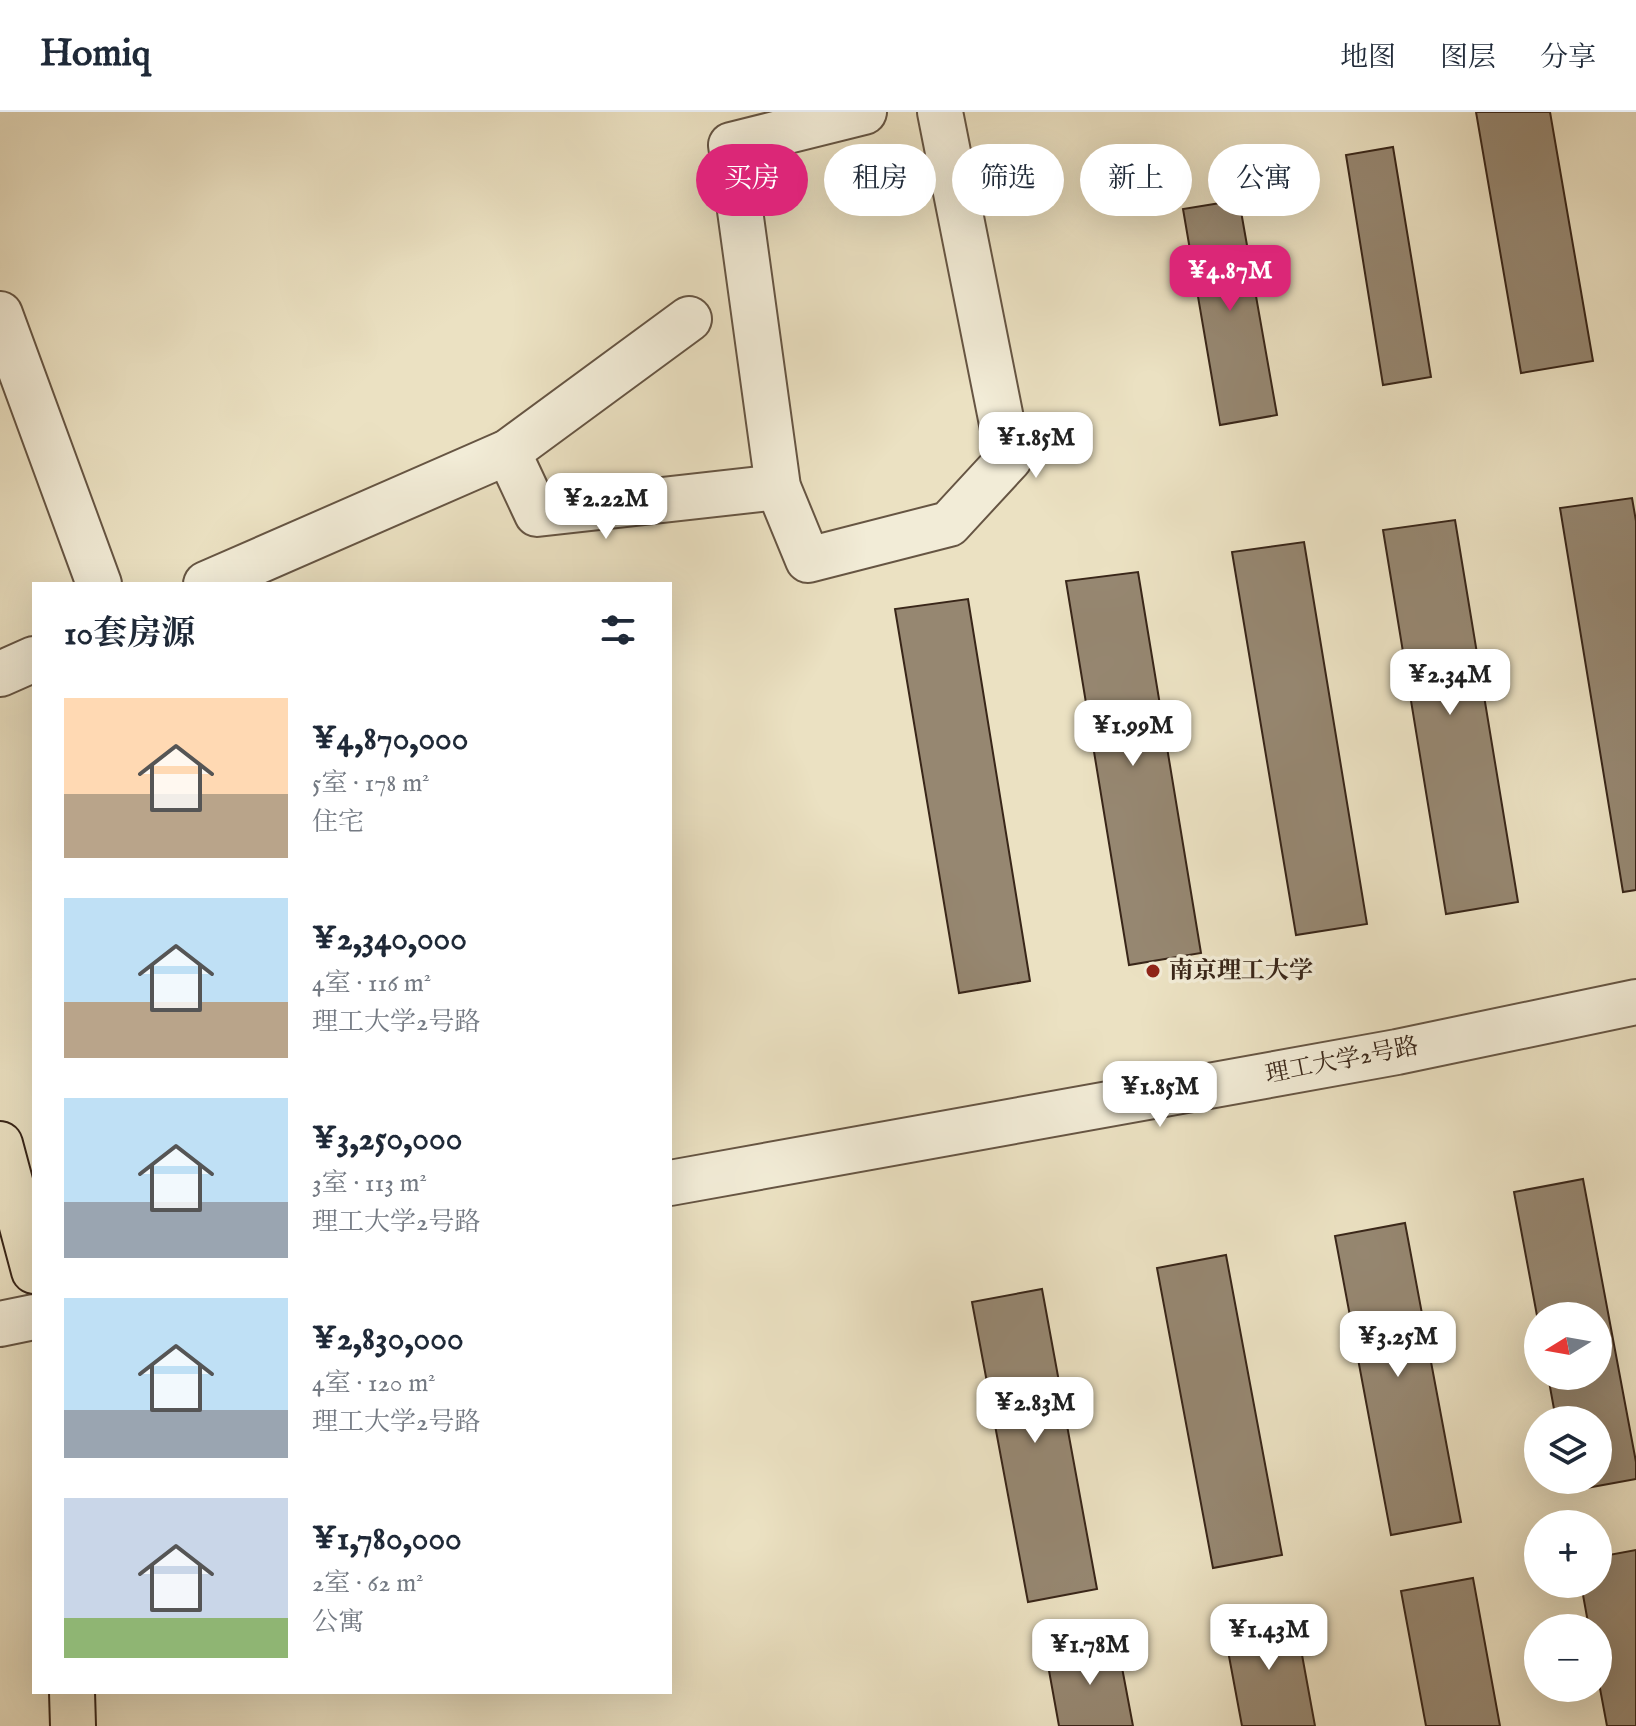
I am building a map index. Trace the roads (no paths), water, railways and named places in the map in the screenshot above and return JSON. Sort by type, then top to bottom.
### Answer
[{"type":"main road","points":[[0,1144],[32,1264]]},
{"type":"main road","points":[[72,1694],[73,1726]]},
{"type":"street","points":[[864,112],[731,145],[778,487],[808,560],[949,524],[1009,459],[940,112]]},
{"type":"street","points":[[0,314],[98,582]]},
{"type":"street","points":[[211,582],[508,452],[689,319]]},
{"type":"street","points":[[508,452],[537,514],[778,487]]},
{"type":"street","points":[[0,674],[32,660]]},
{"type":"street","name":"理工大学2号路","points":[[672,1183],[1397,1052],[1636,1002]]},
{"type":"street","points":[[0,1324],[32,1317]]},
{"type":"place","name":"南京理工大学","points":[[1153,971]]}]
